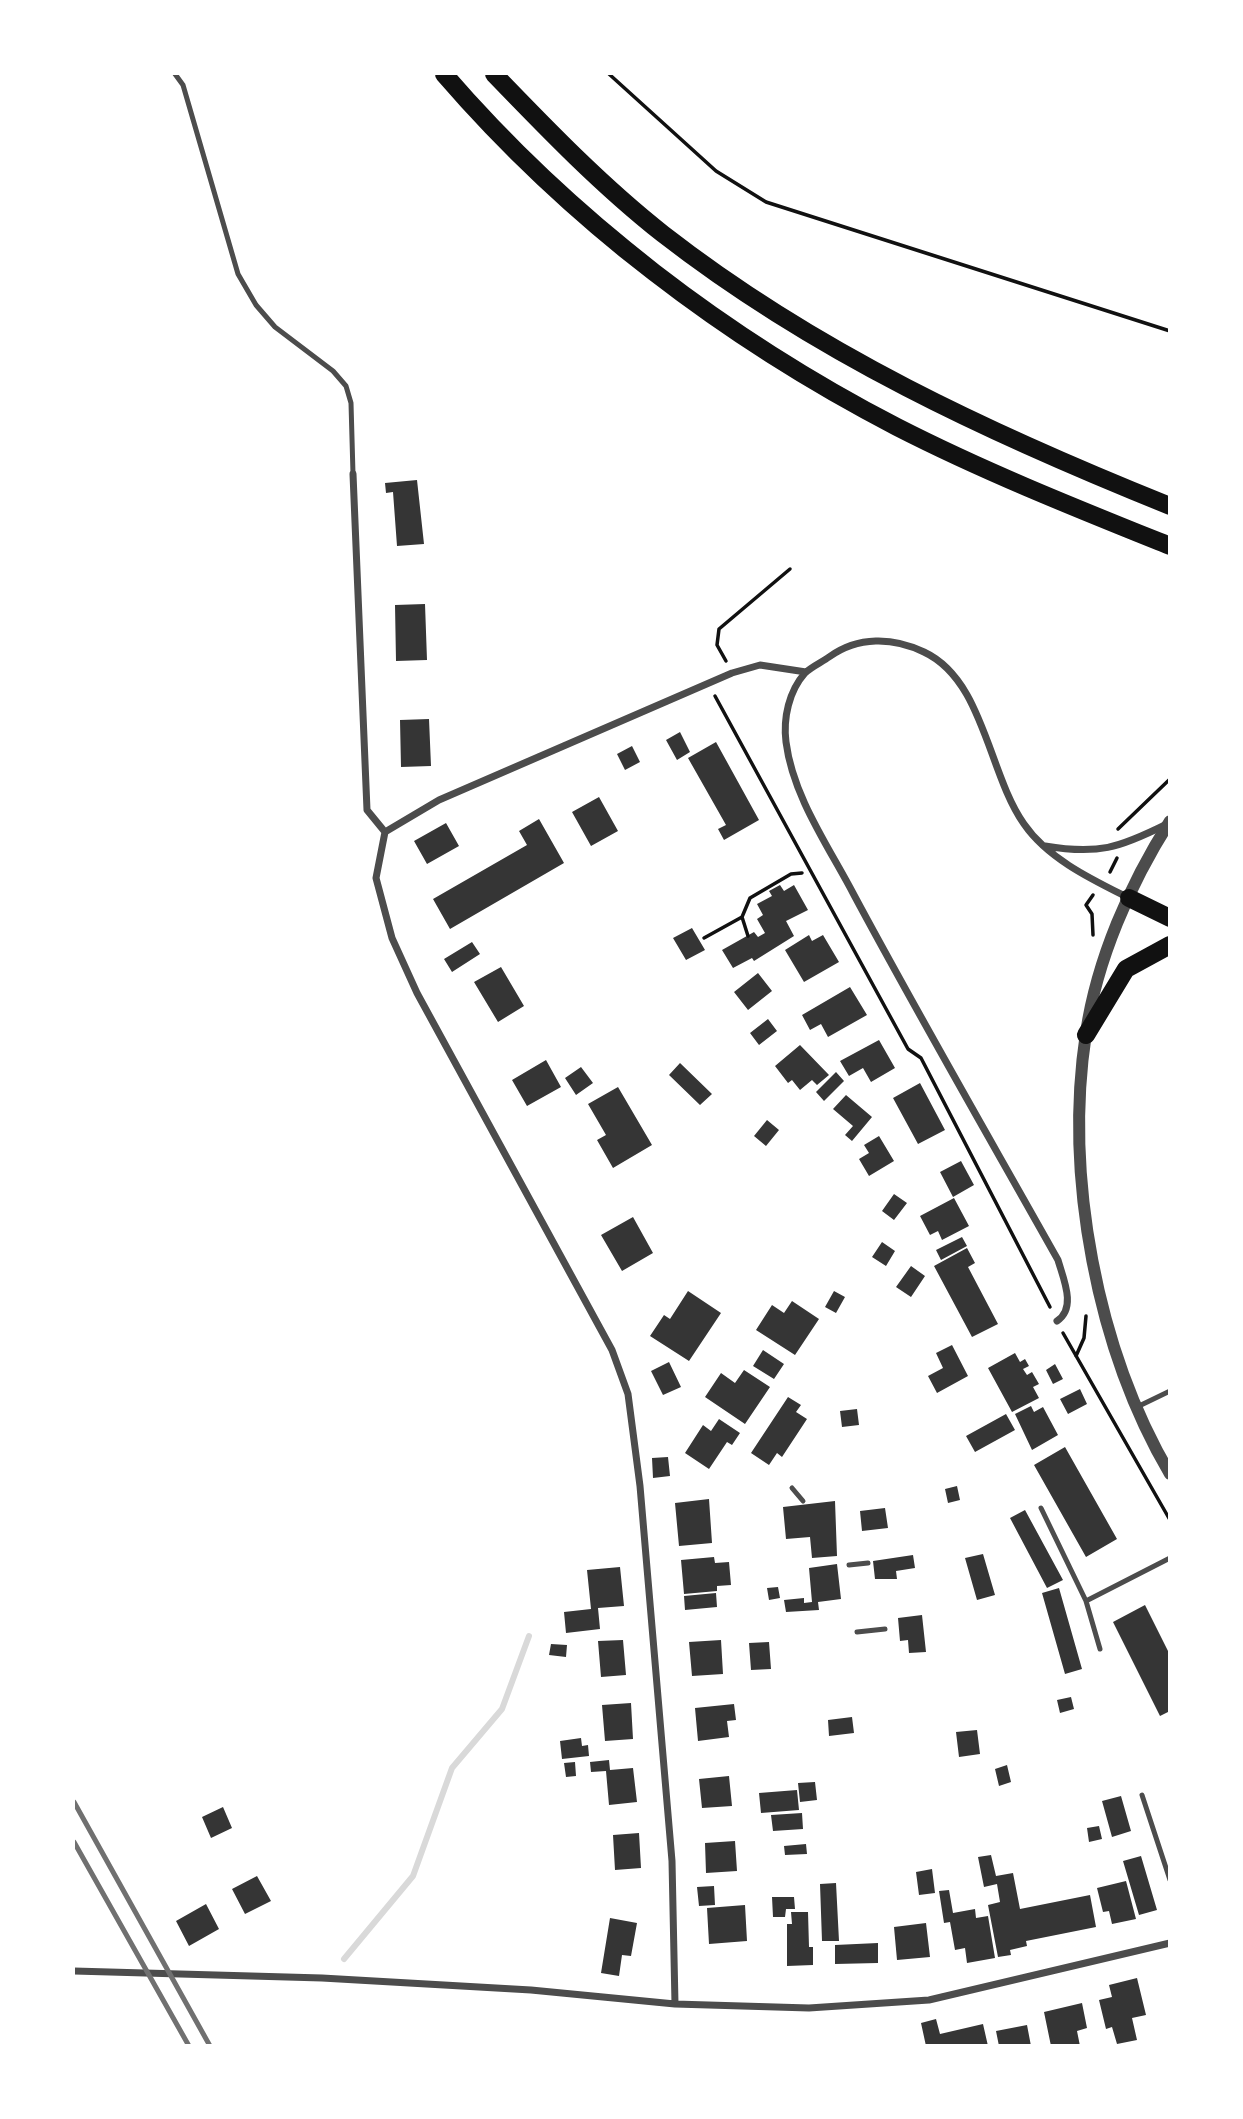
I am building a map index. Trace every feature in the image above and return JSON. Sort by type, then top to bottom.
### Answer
[{"type":"highway","points":[[444,74],[534,168],[588,218],[659,276],[740,334],[812,380],[898,427],[1017,482],[1170,546]]},
{"type":"highway","points":[[495,74],[570,154],[663,233],[754,300],[886,379],[1071,466],[1170,506]]},
{"type":"highway","points":[[1129,898],[1170,918]]},
{"type":"highway","points":[[1086,1035],[1126,969],[1170,945]]},
{"type":"street","points":[[353,474],[367,810],[385,832]]},
{"type":"street","points":[[1057,1321],[1067,1310],[1068,1301],[1058,1260],[878,940],[798,789],[786,739],[786,716],[789,702],[806,672],[838,650],[858,643],[880,640],[903,643],[928,653],[948,668],[963,687],[976,712],[1010,802],[1025,826],[1044,846],[1076,869],[1129,898]]},
{"type":"street","points":[[675,2004],[671,1847],[640,1486],[628,1394],[612,1350],[417,993],[393,938],[376,878],[385,832],[439,800],[732,673],[760,665],[806,672]]},
{"type":"street","points":[[1044,846],[1097,851],[1126,845],[1169,822]]},
{"type":"street","points":[[1169,822],[1129,898],[1100,977],[1086,1035],[1081,1123],[1083,1182],[1091,1249],[1109,1332],[1136,1407],[1170,1474]]},
{"type":"street","points":[[74,1971],[322,1978],[531,1990],[675,2004],[809,2008],[929,2000],[1170,1943]]},
{"type":"lane","points":[[174,74],[183,85],[238,274],[256,305],[275,327],[333,371],[346,386],[351,402],[353,474]]},
{"type":"lane","points":[[1136,1407],[1170,1391]]},
{"type":"lane","points":[[792,1488],[803,1501]]},
{"type":"lane","points":[[1041,1507],[1086,1601],[1100,1649]]},
{"type":"lane","points":[[1086,1601],[1170,1558]]},
{"type":"lane","points":[[849,1564],[868,1563]]},
{"type":"lane","points":[[857,1632],[885,1629]]},
{"type":"lane","points":[[1142,1795],[1170,1880]]},
{"type":"path","points":[[609,74],[716,171],[766,202],[1170,331]]},
{"type":"path","points":[[732,673],[717,645],[719,629],[790,569]]},
{"type":"path","points":[[709,684],[908,1049],[921,1058],[1076,1357],[1170,1520]]},
{"type":"path","points":[[704,938],[742,917],[750,898],[791,874],[802,873]]},
{"type":"path","points":[[742,917],[748,936]]},
{"type":"building","points":[[417,480],[424,544],[397,546],[393,492],[386,493],[385,483]]},
{"type":"building","points":[[425,604],[427,660],[396,661],[395,605]]},
{"type":"building","points":[[429,719],[431,766],[401,767],[400,720]]},
{"type":"building","points":[[680,732],[690,752],[677,760],[666,740]]},
{"type":"building","points":[[716,742],[759,820],[724,840],[718,829],[726,825],[688,758]]},
{"type":"building","points":[[632,746],[640,762],[625,770],[617,754]]},
{"type":"building","points":[[599,797],[618,831],[591,846],[572,812]]},
{"type":"building","points":[[539,819],[564,863],[450,929],[433,899],[527,845],[519,831]]},
{"type":"building","points":[[446,823],[459,846],[427,864],[414,841]]},
{"type":"building","points":[[780,885],[784,891],[794,885],[808,910],[786,921],[794,936],[754,961],[752,958],[733,968],[722,950],[754,932],[758,937],[765,933],[757,919],[763,915],[757,904],[772,896],[769,891]]},
{"type":"building","points":[[692,928],[705,950],[686,960],[673,938]]},
{"type":"building","points":[[809,935],[812,941],[823,935],[839,962],[804,982],[785,950]]},
{"type":"building","points":[[472,942],[480,954],[452,972],[444,959]]},
{"type":"building","points":[[501,967],[524,1006],[498,1022],[474,982]]},
{"type":"building","points":[[758,973],[772,991],[748,1010],[734,992]]},
{"type":"building","points":[[850,987],[867,1015],[828,1037],[821,1024],[810,1030],[802,1015]]},
{"type":"building","points":[[768,1019],[777,1031],[759,1045],[750,1033]]},
{"type":"building","points":[[879,1040],[895,1068],[871,1082],[863,1068],[849,1076],[840,1061]]},
{"type":"building","points":[[800,1045],[829,1075],[817,1085],[812,1080],[800,1090],[792,1080],[788,1083],[775,1066]]},
{"type":"building","points":[[546,1060],[561,1087],[527,1106],[512,1080]]},
{"type":"building","points":[[680,1063],[712,1094],[700,1105],[669,1075]]},
{"type":"building","points":[[581,1067],[593,1083],[576,1095],[565,1078]]},
{"type":"building","points":[[836,1072],[844,1081],[824,1101],[816,1092]]},
{"type":"building","points":[[920,1083],[945,1130],[918,1144],[893,1098]]},
{"type":"building","points":[[618,1087],[652,1145],[613,1168],[597,1140],[606,1135],[588,1104]]},
{"type":"building","points":[[846,1095],[872,1117],[852,1141],[845,1135],[853,1126],[833,1109]]},
{"type":"building","points":[[767,1120],[779,1130],[766,1146],[754,1136]]},
{"type":"building","points":[[879,1136],[894,1161],[869,1176],[859,1159],[869,1153],[864,1145]]},
{"type":"building","points":[[961,1161],[974,1185],[953,1197],[940,1172]]},
{"type":"building","points":[[894,1194],[907,1203],[894,1220],[882,1211]]},
{"type":"building","points":[[954,1198],[969,1226],[942,1240],[938,1231],[930,1235],[920,1216]]},
{"type":"building","points":[[633,1217],[653,1253],[622,1271],[601,1235]]},
{"type":"building","points":[[962,1237],[967,1246],[941,1260],[936,1250]]},
{"type":"building","points":[[882,1242],[895,1251],[886,1266],[872,1257]]},
{"type":"building","points":[[967,1248],[975,1263],[968,1267],[998,1324],[972,1337],[934,1266]]},
{"type":"building","points":[[911,1266],[925,1276],[911,1297],[896,1287]]},
{"type":"building","points":[[688,1291],[721,1313],[689,1361],[650,1336],[664,1315],[670,1319]]},
{"type":"building","points":[[834,1291],[845,1297],[836,1313],[825,1307]]},
{"type":"building","points":[[792,1301],[819,1319],[795,1355],[756,1330],[772,1305],[784,1313]]},
{"type":"building","points":[[952,1345],[968,1376],[937,1393],[928,1376],[943,1368],[936,1353]]},
{"type":"building","points":[[763,1350],[784,1364],[774,1379],[753,1366]]},
{"type":"building","points":[[1015,1353],[1020,1362],[1025,1359],[1029,1366],[1023,1369],[1027,1375],[1032,1372],[1039,1384],[1033,1387],[1039,1398],[1012,1412],[988,1368]]},
{"type":"building","points":[[669,1362],[681,1387],[663,1395],[651,1371]]},
{"type":"building","points":[[1055,1364],[1063,1379],[1053,1384],[1046,1370]]},
{"type":"building","points":[[744,1370],[770,1387],[745,1424],[705,1397],[721,1373],[735,1383]]},
{"type":"building","points":[[1080,1389],[1087,1404],[1068,1414],[1060,1399]]},
{"type":"building","points":[[788,1397],[801,1405],[796,1412],[807,1419],[782,1457],[777,1453],[769,1465],[751,1453]]},
{"type":"building","points":[[1031,1406],[1034,1412],[1043,1407],[1058,1435],[1032,1450],[1015,1414]]},
{"type":"building","points":[[857,1409],[859,1425],[842,1427],[840,1411]]},
{"type":"building","points":[[1006,1414],[1015,1430],[975,1452],[966,1436]]},
{"type":"building","points":[[719,1419],[740,1433],[732,1445],[727,1442],[709,1469],[685,1453],[703,1425],[711,1431]]},
{"type":"building","points":[[1065,1447],[1117,1539],[1086,1557],[1034,1465]]},
{"type":"building","points":[[668,1457],[670,1476],[653,1478],[652,1458]]},
{"type":"building","points":[[957,1486],[960,1500],[948,1503],[945,1489]]},
{"type":"building","points":[[709,1499],[712,1543],[679,1546],[675,1503]]},
{"type":"building","points":[[835,1501],[837,1556],[812,1558],[810,1537],[786,1539],[783,1507]]},
{"type":"building","points":[[885,1508],[888,1528],[862,1531],[860,1511]]},
{"type":"building","points":[[1025,1510],[1063,1580],[1047,1588],[1010,1518]]},
{"type":"building","points":[[983,1554],[995,1595],[977,1600],[965,1558]]},
{"type":"building","points":[[913,1555],[915,1568],[896,1571],[897,1579],[875,1579],[873,1561]]},
{"type":"building","points":[[714,1557],[715,1563],[729,1562],[731,1585],[717,1586],[717,1591],[684,1594],[681,1560]]},
{"type":"building","points":[[837,1564],[841,1599],[818,1602],[819,1610],[786,1612],[784,1600],[804,1598],[804,1603],[812,1602],[809,1568]]},
{"type":"building","points":[[620,1567],[624,1606],[598,1608],[600,1629],[566,1633],[564,1612],[591,1609],[587,1570]]},
{"type":"building","points":[[778,1587],[780,1598],[769,1600],[767,1588]]},
{"type":"building","points":[[1059,1588],[1082,1669],[1065,1674],[1042,1593]]},
{"type":"building","points":[[716,1593],[717,1607],[685,1610],[684,1596]]},
{"type":"building","points":[[1145,1605],[1170,1655],[1170,1711],[1160,1716],[1113,1622]]},
{"type":"building","points":[[922,1615],[926,1652],[909,1653],[908,1640],[900,1641],[898,1618]]},
{"type":"building","points":[[623,1640],[626,1675],[601,1677],[598,1641]]},
{"type":"building","points":[[721,1640],[723,1674],[692,1676],[689,1642]]},
{"type":"building","points":[[769,1642],[771,1669],[751,1670],[749,1643]]},
{"type":"building","points":[[551,1644],[567,1645],[566,1657],[549,1655]]},
{"type":"building","points":[[1071,1697],[1074,1709],[1060,1713],[1057,1700]]},
{"type":"building","points":[[631,1703],[633,1739],[605,1741],[602,1705]]},
{"type":"building","points":[[734,1704],[736,1720],[727,1721],[729,1737],[698,1741],[695,1708]]},
{"type":"building","points":[[852,1717],[854,1733],[829,1736],[828,1720]]},
{"type":"building","points":[[977,1730],[980,1754],[959,1757],[956,1732]]},
{"type":"building","points":[[581,1738],[582,1746],[588,1745],[589,1756],[562,1759],[560,1741]]},
{"type":"building","points":[[609,1760],[610,1770],[633,1768],[637,1802],[609,1805],[606,1771],[591,1772],[590,1762]]},
{"type":"building","points":[[575,1762],[576,1776],[566,1777],[564,1763]]},
{"type":"building","points":[[1007,1765],[1011,1782],[999,1786],[995,1769]]},
{"type":"building","points":[[729,1776],[732,1806],[702,1808],[699,1779]]},
{"type":"building","points":[[815,1782],[817,1800],[800,1802],[798,1783]]},
{"type":"building","points":[[797,1790],[799,1810],[761,1813],[759,1793]]},
{"type":"building","points":[[1121,1796],[1131,1831],[1112,1837],[1102,1801]]},
{"type":"building","points":[[223,1807],[232,1828],[211,1838],[202,1817]]},
{"type":"building","points":[[802,1813],[803,1829],[773,1831],[771,1815]]},
{"type":"building","points":[[1099,1826],[1102,1839],[1089,1842],[1087,1828]]},
{"type":"building","points":[[639,1833],[641,1868],[615,1870],[613,1835]]},
{"type":"building","points":[[735,1841],[737,1871],[706,1873],[705,1843]]},
{"type":"building","points":[[806,1844],[807,1854],[785,1855],[784,1846]]},
{"type":"building","points":[[991,1855],[996,1876],[1013,1873],[1020,1909],[1090,1895],[1096,1927],[1026,1941],[1027,1946],[1010,1950],[1011,1955],[998,1957],[988,1905],[1000,1902],[997,1884],[984,1887],[978,1857]]},
{"type":"building","points":[[1141,1856],[1157,1910],[1139,1915],[1123,1861]]},
{"type":"building","points":[[932,1869],[935,1893],[919,1895],[916,1872]]},
{"type":"building","points":[[257,1876],[271,1901],[245,1914],[232,1889]]},
{"type":"building","points":[[1126,1881],[1136,1919],[1112,1924],[1109,1911],[1103,1912],[1097,1888]]},
{"type":"building","points":[[836,1883],[839,1941],[822,1941],[820,1884]]},
{"type":"building","points":[[714,1886],[715,1905],[699,1906],[697,1887]]},
{"type":"building","points":[[949,1890],[953,1913],[975,1909],[976,1918],[988,1916],[995,1958],[967,1963],[965,1948],[955,1950],[950,1922],[944,1923],[939,1891]]},
{"type":"building","points":[[772,1897],[794,1897],[795,1909],[786,1909],[785,1917],[773,1917]]},
{"type":"building","points":[[206,1904],[219,1929],[189,1946],[176,1921]]},
{"type":"building","points":[[745,1905],[747,1941],[709,1944],[707,1908]]},
{"type":"building","points":[[791,1912],[808,1912],[809,1947],[813,1947],[813,1965],[787,1966],[787,1924],[792,1924]]},
{"type":"building","points":[[610,1918],[637,1923],[631,1956],[622,1955],[619,1976],[601,1973]]},
{"type":"building","points":[[926,1923],[930,1957],[897,1960],[894,1927]]},
{"type":"building","points":[[878,1943],[878,1963],[835,1964],[835,1945]]},
{"type":"building","points":[[1137,1978],[1146,2015],[1132,2018],[1137,2040],[1117,2044],[1112,2027],[1106,2029],[1099,2000],[1112,1997],[1109,1985]]},
{"type":"building","points":[[1082,2003],[1087,2028],[1077,2031],[1080,2046],[1051,2046],[1044,2012]]},
{"type":"building","points":[[936,2019],[940,2034],[983,2024],[988,2046],[926,2046],[921,2023]]},
{"type":"building","points":[[1027,2025],[1031,2046],[999,2046],[996,2031]]},
{"type":"waterway","points":[[344,1959],[413,1876],[452,1768],[502,1709],[529,1636]]},
{"type":"railway","points":[[74,1802],[210,2046]]},
{"type":"railway","points":[[74,1842],[189,2046]]}]
